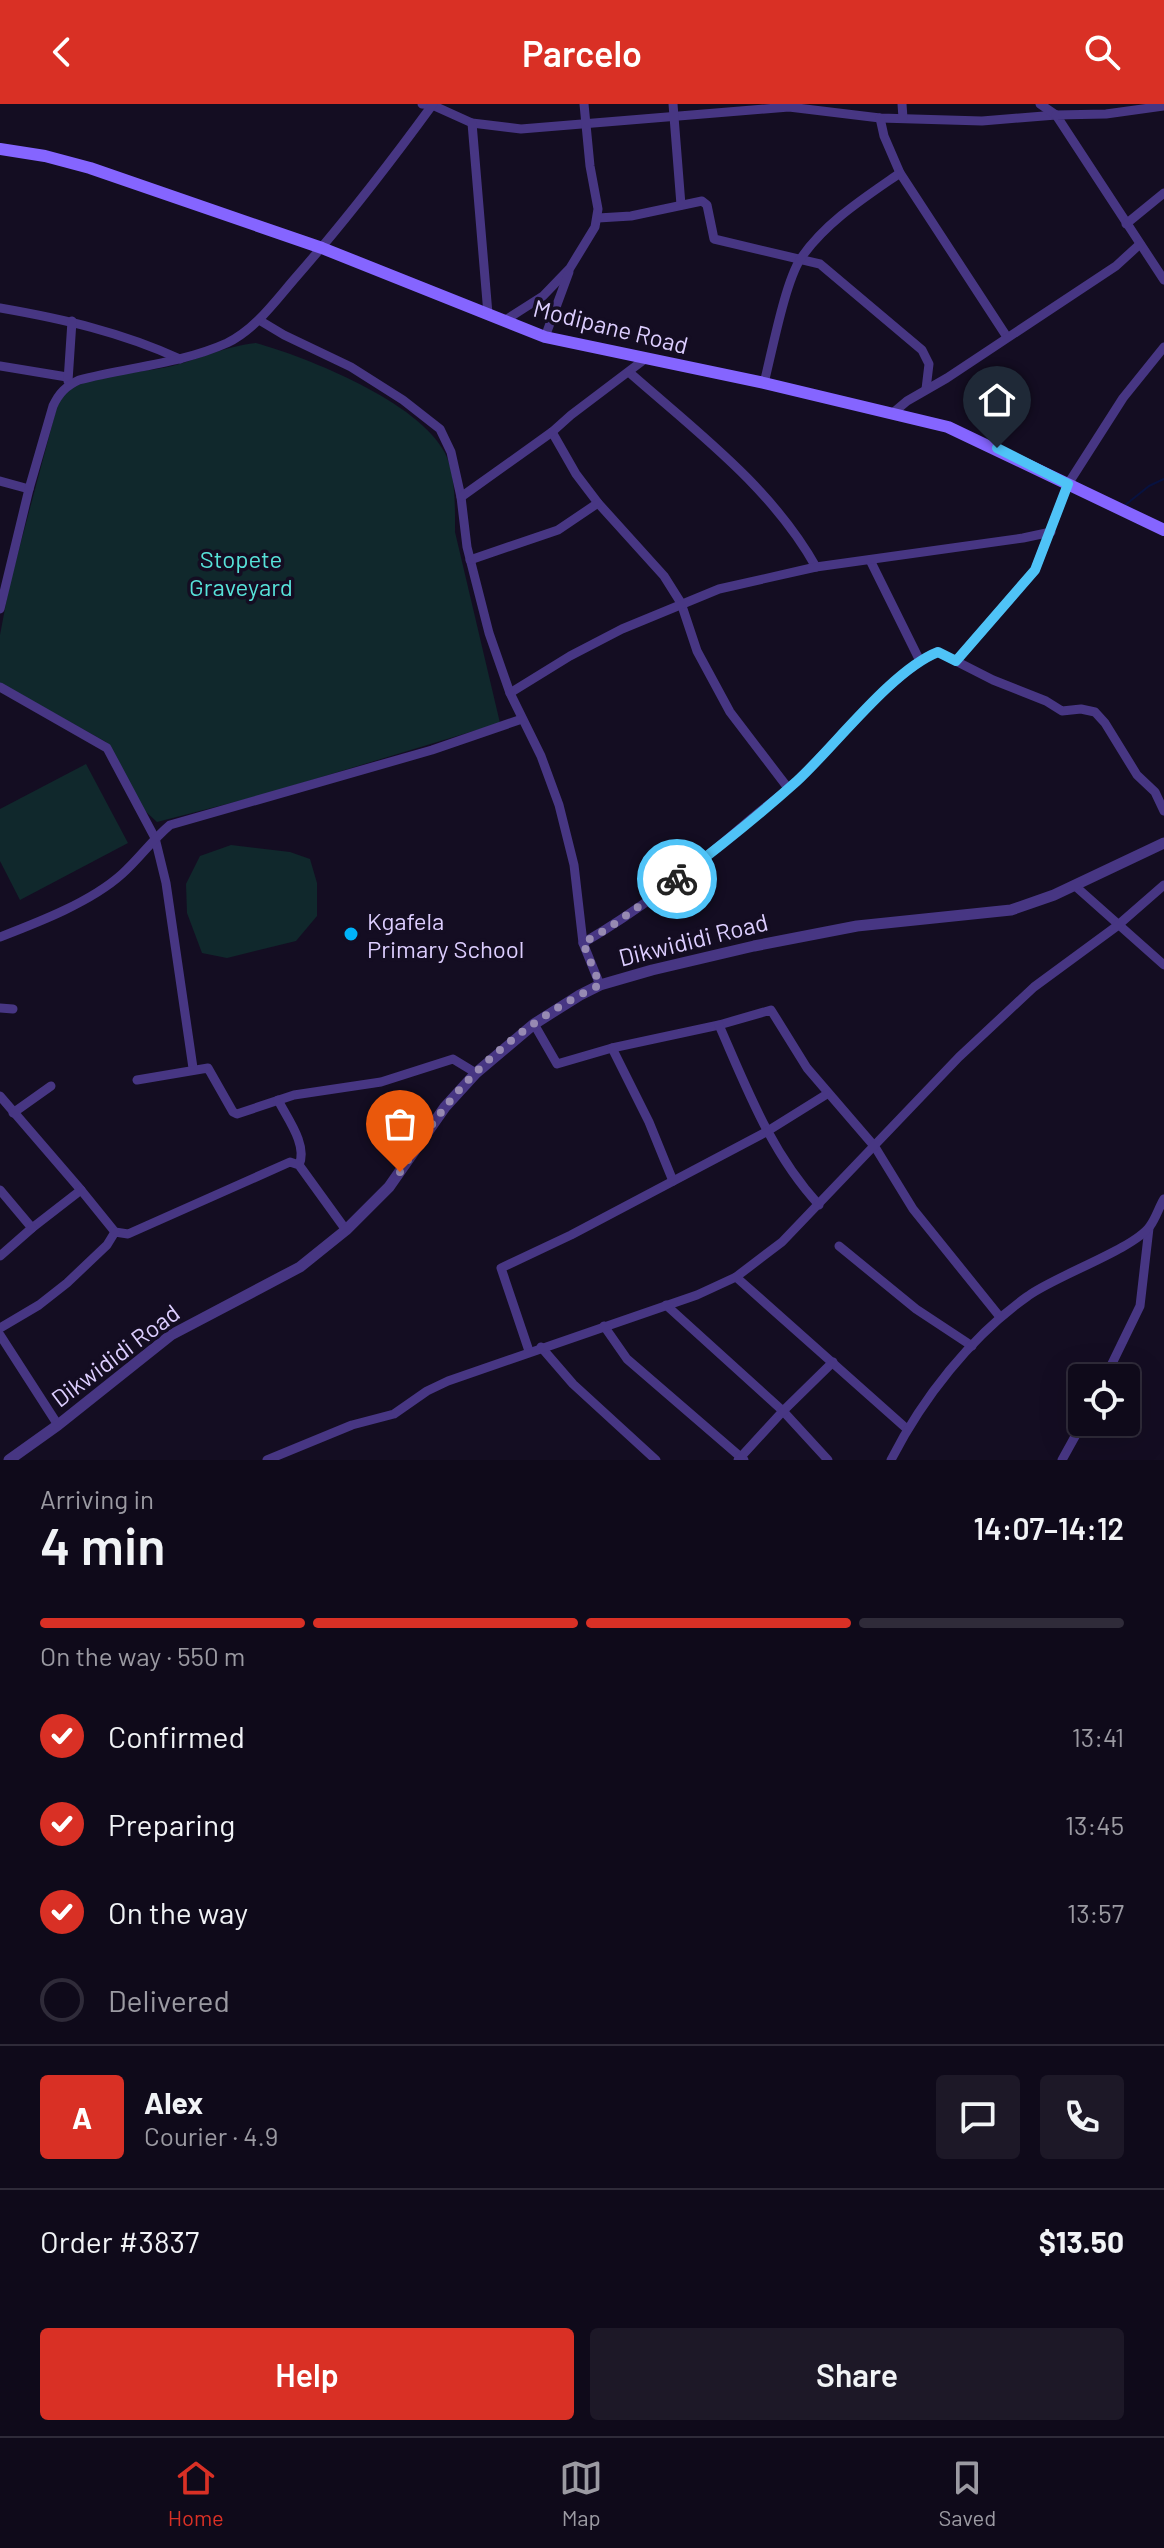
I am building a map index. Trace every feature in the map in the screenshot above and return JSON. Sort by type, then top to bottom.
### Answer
[{"type":"main road","name":"Modipane Road","points":[[0,149],[45,156],[90,168],[322,248],[545,337],[894,412],[963,432],[1164,530]]},
{"type":"street","points":[[0,366],[68,381],[180,359],[226,343],[259,320],[322,248],[429,104],[472,123],[521,129],[789,106],[880,118],[982,121],[1053,113],[1106,114],[1164,106]]},
{"type":"street","points":[[545,337],[570,268],[598,218],[584,104]]},
{"type":"street","points":[[673,104],[681,205]]},
{"type":"street","points":[[902,104],[903,118]]},
{"type":"street","points":[[1040,104],[1053,113],[1164,280]]},
{"type":"street","points":[[1053,113],[1059,104]]},
{"type":"street","points":[[880,118],[900,173],[1007,337]]},
{"type":"street","points":[[472,123],[488,314]]},
{"type":"street","points":[[764,383],[793,276],[801,259],[838,218],[900,173]]},
{"type":"street","points":[[1126,224],[1164,193]]},
{"type":"street","points":[[598,218],[631,216],[702,201],[707,205],[714,239],[820,264],[922,350],[929,364],[926,389]]},
{"type":"street","points":[[894,412],[1116,266],[1140,244]]},
{"type":"street","points":[[504,321],[543,296],[570,268]]},
{"type":"street","points":[[0,308],[72,321],[139,340],[180,359]]},
{"type":"street","points":[[259,320],[351,367],[403,400],[440,429],[451,452],[470,560],[489,633],[510,693],[541,756],[559,805],[574,865],[583,943],[600,985]]},
{"type":"street","points":[[0,609],[53,406],[68,381],[72,321]]},
{"type":"street","points":[[956,661],[1028,580],[1051,532],[1068,484],[1123,398],[1164,347]]},
{"type":"street","points":[[461,497],[552,432],[645,359]]},
{"type":"street","points":[[630,373],[772,504],[794,531],[816,567]]},
{"type":"street","points":[[552,432],[598,503],[643,551],[681,603],[697,651],[712,681],[730,712],[788,788]]},
{"type":"street","points":[[0,481],[29,489]]},
{"type":"street","points":[[470,560],[558,530],[598,503]]},
{"type":"street","points":[[510,693],[570,656],[681,603],[754,579],[1051,532]]},
{"type":"street","points":[[870,560],[920,661]]},
{"type":"street","points":[[583,943],[670,885],[788,788],[920,661],[938,652],[1062,711],[1081,709],[1095,712],[1137,775],[1155,792],[1164,811]]},
{"type":"street","points":[[0,687],[107,748],[155,838],[166,883],[193,1068]]},
{"type":"street","points":[[0,937],[101,891],[123,874],[155,838],[178,822],[418,754],[522,719]]},
{"type":"street","name":"Dikwididi Road","points":[[9,1460],[171,1335],[300,1267],[346,1230],[389,1187],[445,1107],[476,1073],[563,1004],[600,985],[754,946],[857,926],[1011,910],[1164,843]]},
{"type":"street","points":[[1074,885],[1164,965]]},
{"type":"street","points":[[267,1460],[342,1429],[394,1414],[438,1386],[529,1351],[697,1295],[736,1277],[760,1261],[819,1205],[913,1103],[1034,987],[1117,926],[1164,885]]},
{"type":"street","points":[[0,1008],[13,1009]]},
{"type":"street","points":[[534,1024],[557,1064],[771,1010],[827,1094],[875,1147],[913,1209],[1000,1317]]},
{"type":"street","points":[[719,1025],[766,1132],[790,1172],[819,1205]]},
{"type":"street","points":[[612,1048],[649,1122],[673,1181]]},
{"type":"street","points":[[137,1080],[193,1068],[208,1068],[234,1114],[278,1100],[381,1082],[455,1058],[476,1073]]},
{"type":"street","points":[[13,1113],[51,1086]]},
{"type":"street","points":[[529,1351],[501,1268],[571,1235],[766,1132],[827,1094]]},
{"type":"street","points":[[0,1096],[115,1232],[132,1234],[286,1162],[299,1165],[346,1230]]},
{"type":"street","points":[[278,1100],[299,1142],[302,1157],[299,1165]]},
{"type":"street","points":[[0,1190],[32,1228]]},
{"type":"street","points":[[0,1256],[81,1190]]},
{"type":"street","points":[[1112,1364],[1140,1306],[1149,1228],[1164,1199]]},
{"type":"street","points":[[891,1460],[907,1429],[972,1346],[1000,1317],[1047,1283],[1115,1250],[1149,1228]]},
{"type":"street","points":[[0,1328],[39,1305],[67,1283],[107,1245],[115,1232]]},
{"type":"street","points":[[839,1246],[916,1309],[972,1346]]},
{"type":"street","points":[[736,1277],[907,1429]]},
{"type":"street","points":[[666,1305],[783,1411],[828,1460]]},
{"type":"street","points":[[604,1326],[627,1359],[741,1459],[783,1411],[833,1362]]},
{"type":"street","points":[[0,1335],[58,1425]]},
{"type":"street","points":[[541,1347],[573,1384],[656,1460]]},
{"type":"street","points":[[1062,1460],[1075,1436]]},
{"type":"green space","name":"Stopete Graveyard","points":[[256,343],[304,359],[361,384],[412,416],[432,434],[445,453],[453,481],[455,532],[500,723],[262,795],[157,822],[144,810],[106,742],[0,683],[0,635],[9,587],[59,399],[83,383],[97,379],[172,366]]},
{"type":"green space","points":[[86,764],[128,843],[20,900],[0,861],[0,809]]},
{"type":"green space","points":[[231,845],[290,852],[310,859],[317,883],[317,916],[296,941],[227,958],[202,953],[187,913],[186,884],[200,856]]},
{"type":"waterway","points":[[1124,506],[1149,486],[1164,479]]},
{"type":"way so far","points":[[400,1172],[445,1107],[476,1073],[534,1024],[563,1004],[600,985],[583,943],[677,879]]},
{"type":"place","name":"Kgafela Primary School","points":[[351,934]]},
{"type":"route","points":[[677,879],[795,783],[880,696],[920,661],[938,652],[956,661],[1028,580],[1051,532],[1068,484],[997,448]]}]
